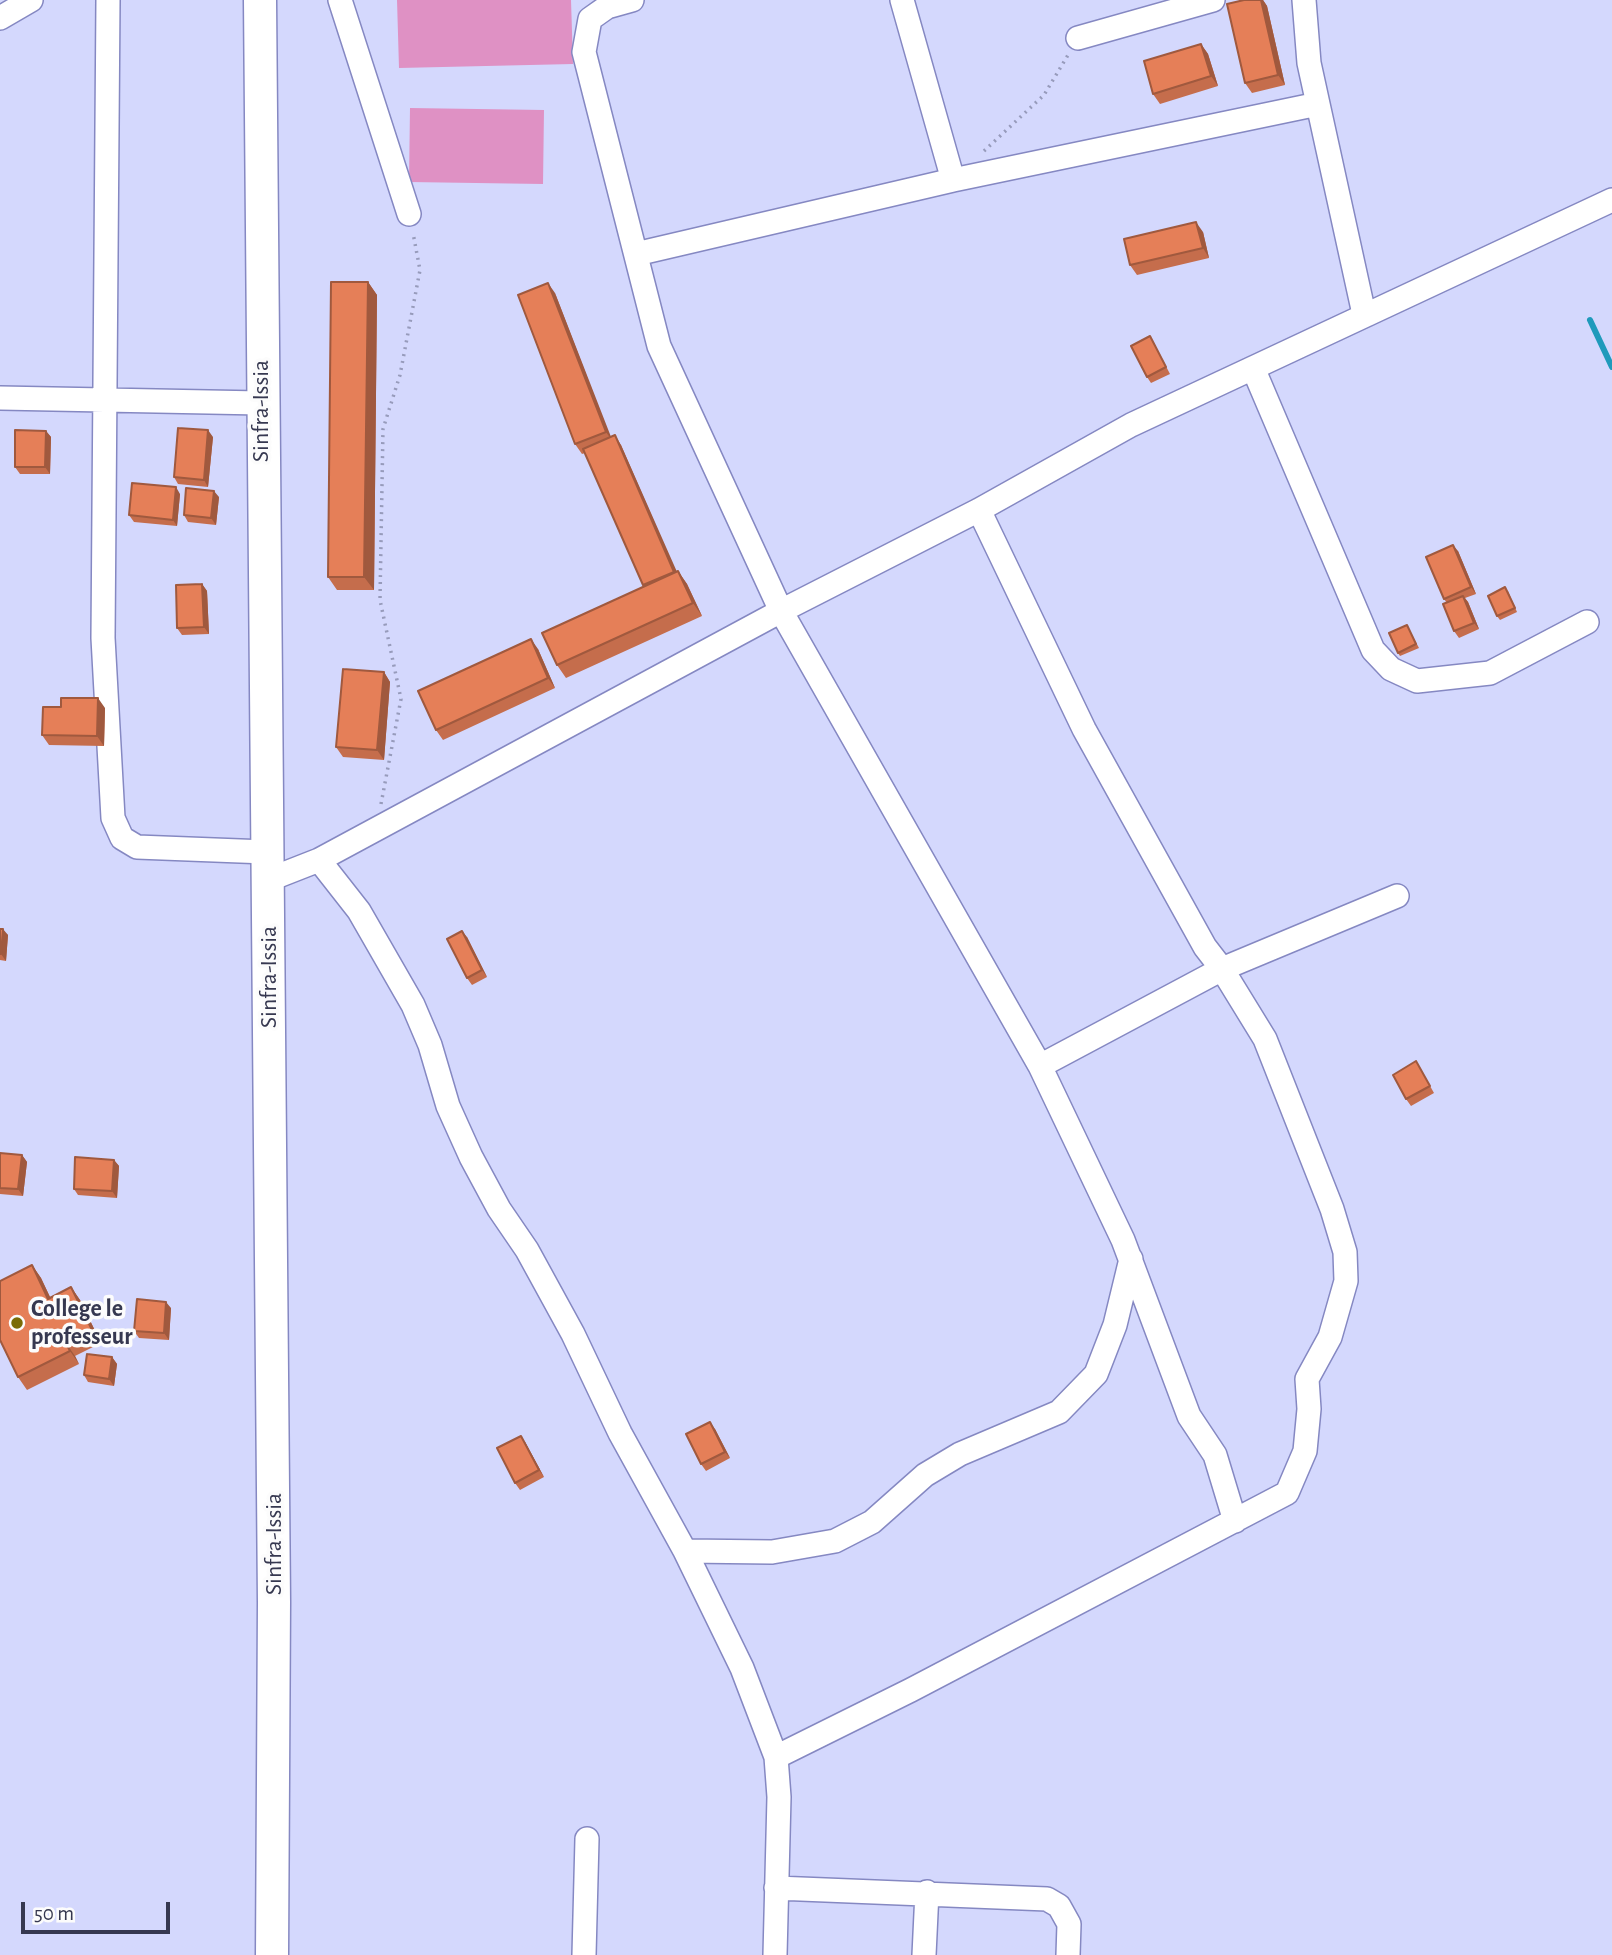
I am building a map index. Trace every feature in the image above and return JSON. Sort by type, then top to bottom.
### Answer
[{"type":"main road","name":"Sinfra-Issia","points":[[260,0],[261,403],[274,1602],[272,1955]]},
{"type":"street","points":[[0,18],[32,0]]},
{"type":"street","points":[[108,0],[103,638],[113,818],[122,838],[136,847],[267,866],[319,860],[782,611],[979,510],[1131,425],[1612,200]]},
{"type":"street","points":[[340,0],[409,214]]},
{"type":"street","points":[[632,0],[607,7],[590,19],[584,52],[659,346],[782,611],[1040,1066],[1131,1259],[1189,1416],[1215,1455],[1235,1521]]},
{"type":"street","points":[[902,0],[953,180]]},
{"type":"street","points":[[1078,38],[1177,5],[1213,0]]},
{"type":"street","points":[[1304,0],[1309,63],[1364,314]]},
{"type":"street","points":[[636,254],[953,180],[1318,104]]},
{"type":"street","points":[[1254,368],[1373,650],[1391,669],[1417,681],[1490,673],[1587,622]]},
{"type":"street","points":[[0,398],[261,403]]},
{"type":"street","points":[[776,1757],[1287,1493],[1305,1451],[1309,1409],[1307,1378],[1330,1337],[1346,1281],[1345,1252],[1265,1039],[1198,935],[1084,729],[979,510]]},
{"type":"street","points":[[319,860],[359,912],[388,958],[430,1045],[449,1106],[471,1157],[573,1334],[620,1433],[685,1551],[742,1668],[776,1757],[779,1797],[775,1955]]},
{"type":"street","points":[[1040,1066],[1222,969],[1397,896]]},
{"type":"street","points":[[685,1551],[772,1552],[835,1541],[872,1522],[925,1475],[960,1454],[1059,1412],[1096,1374],[1115,1325],[1131,1259]]},
{"type":"street","points":[[584,1955],[587,1839]]},
{"type":"street","points":[[776,1888],[928,1892],[1047,1899],[1059,1906],[1069,1924],[1068,1955]]},
{"type":"street","points":[[924,1955],[928,1892]]},
{"type":"path","points":[[983,152],[1044,95],[1078,38]]},
{"type":"path","points":[[377,828],[401,699],[380,600],[380,587],[383,429],[400,375],[419,270],[409,214]]},
{"type":"shaded area","points":[[397,0],[571,0],[573,64],[399,68]]},
{"type":"shaded area","points":[[410,108],[544,110],[543,184],[409,182]]},
{"type":"building","points":[[1261,0],[1278,75],[1245,83],[1227,4]]},
{"type":"building","points":[[1201,44],[1211,76],[1153,94],[1144,61]]},
{"type":"building","points":[[1196,222],[1203,248],[1130,265],[1124,239]]},
{"type":"building","points":[[331,282],[368,282],[364,577],[328,577]]},
{"type":"building","points":[[548,283],[606,432],[575,444],[518,295]]},
{"type":"building","points":[[1150,336],[1166,367],[1147,377],[1131,346]]},
{"type":"building","points":[[178,428],[208,430],[204,480],[174,477]]},
{"type":"building","points":[[15,430],[46,431],[45,467],[15,467]]},
{"type":"building","points":[[615,435],[674,572],[643,585],[583,449]]},
{"type":"building","points":[[132,483],[176,487],[173,520],[129,515]]},
{"type":"building","points":[[186,488],[214,491],[211,518],[184,515]]},
{"type":"building","points":[[1453,545],[1471,587],[1444,599],[1426,557]]},
{"type":"building","points":[[678,571],[693,603],[557,665],[542,633]]},
{"type":"building","points":[[202,584],[204,627],[177,628],[176,585]]},
{"type":"building","points":[[1505,587],[1515,608],[1497,616],[1488,596]]},
{"type":"building","points":[[1463,596],[1474,623],[1454,631],[1443,604]]},
{"type":"building","points":[[1407,625],[1416,644],[1398,653],[1389,633]]},
{"type":"building","points":[[531,639],[548,678],[436,730],[418,691]]},
{"type":"building","points":[[343,669],[384,672],[377,750],[336,747]]},
{"type":"building","points":[[61,698],[98,698],[97,736],[42,735],[43,707],[61,707]]},
{"type":"building","points":[[0,929],[3,929],[1,954],[0,954]]},
{"type":"building","points":[[462,931],[482,970],[467,978],[447,939]]},
{"type":"building","points":[[1416,1061],[1430,1086],[1406,1099],[1393,1075]]},
{"type":"building","points":[[0,1153],[22,1155],[18,1189],[0,1188]]},
{"type":"building","points":[[75,1157],[114,1160],[112,1191],[74,1189]]},
{"type":"building","points":[[32,1265],[48,1299],[71,1287],[92,1330],[66,1343],[70,1351],[18,1377],[0,1340],[0,1281]]},
{"type":"building","points":[[137,1299],[166,1302],[164,1333],[134,1331]]},
{"type":"building","points":[[87,1354],[112,1357],[109,1379],[84,1375]]},
{"type":"building","points":[[710,1422],[725,1452],[701,1464],[686,1434]]},
{"type":"building","points":[[521,1436],[539,1470],[515,1483],[497,1448]]},
{"type":"waterway","points":[[1590,320],[1612,367]]},
{"type":"place","name":"College le professeur","points":[[17,1323]]}]
